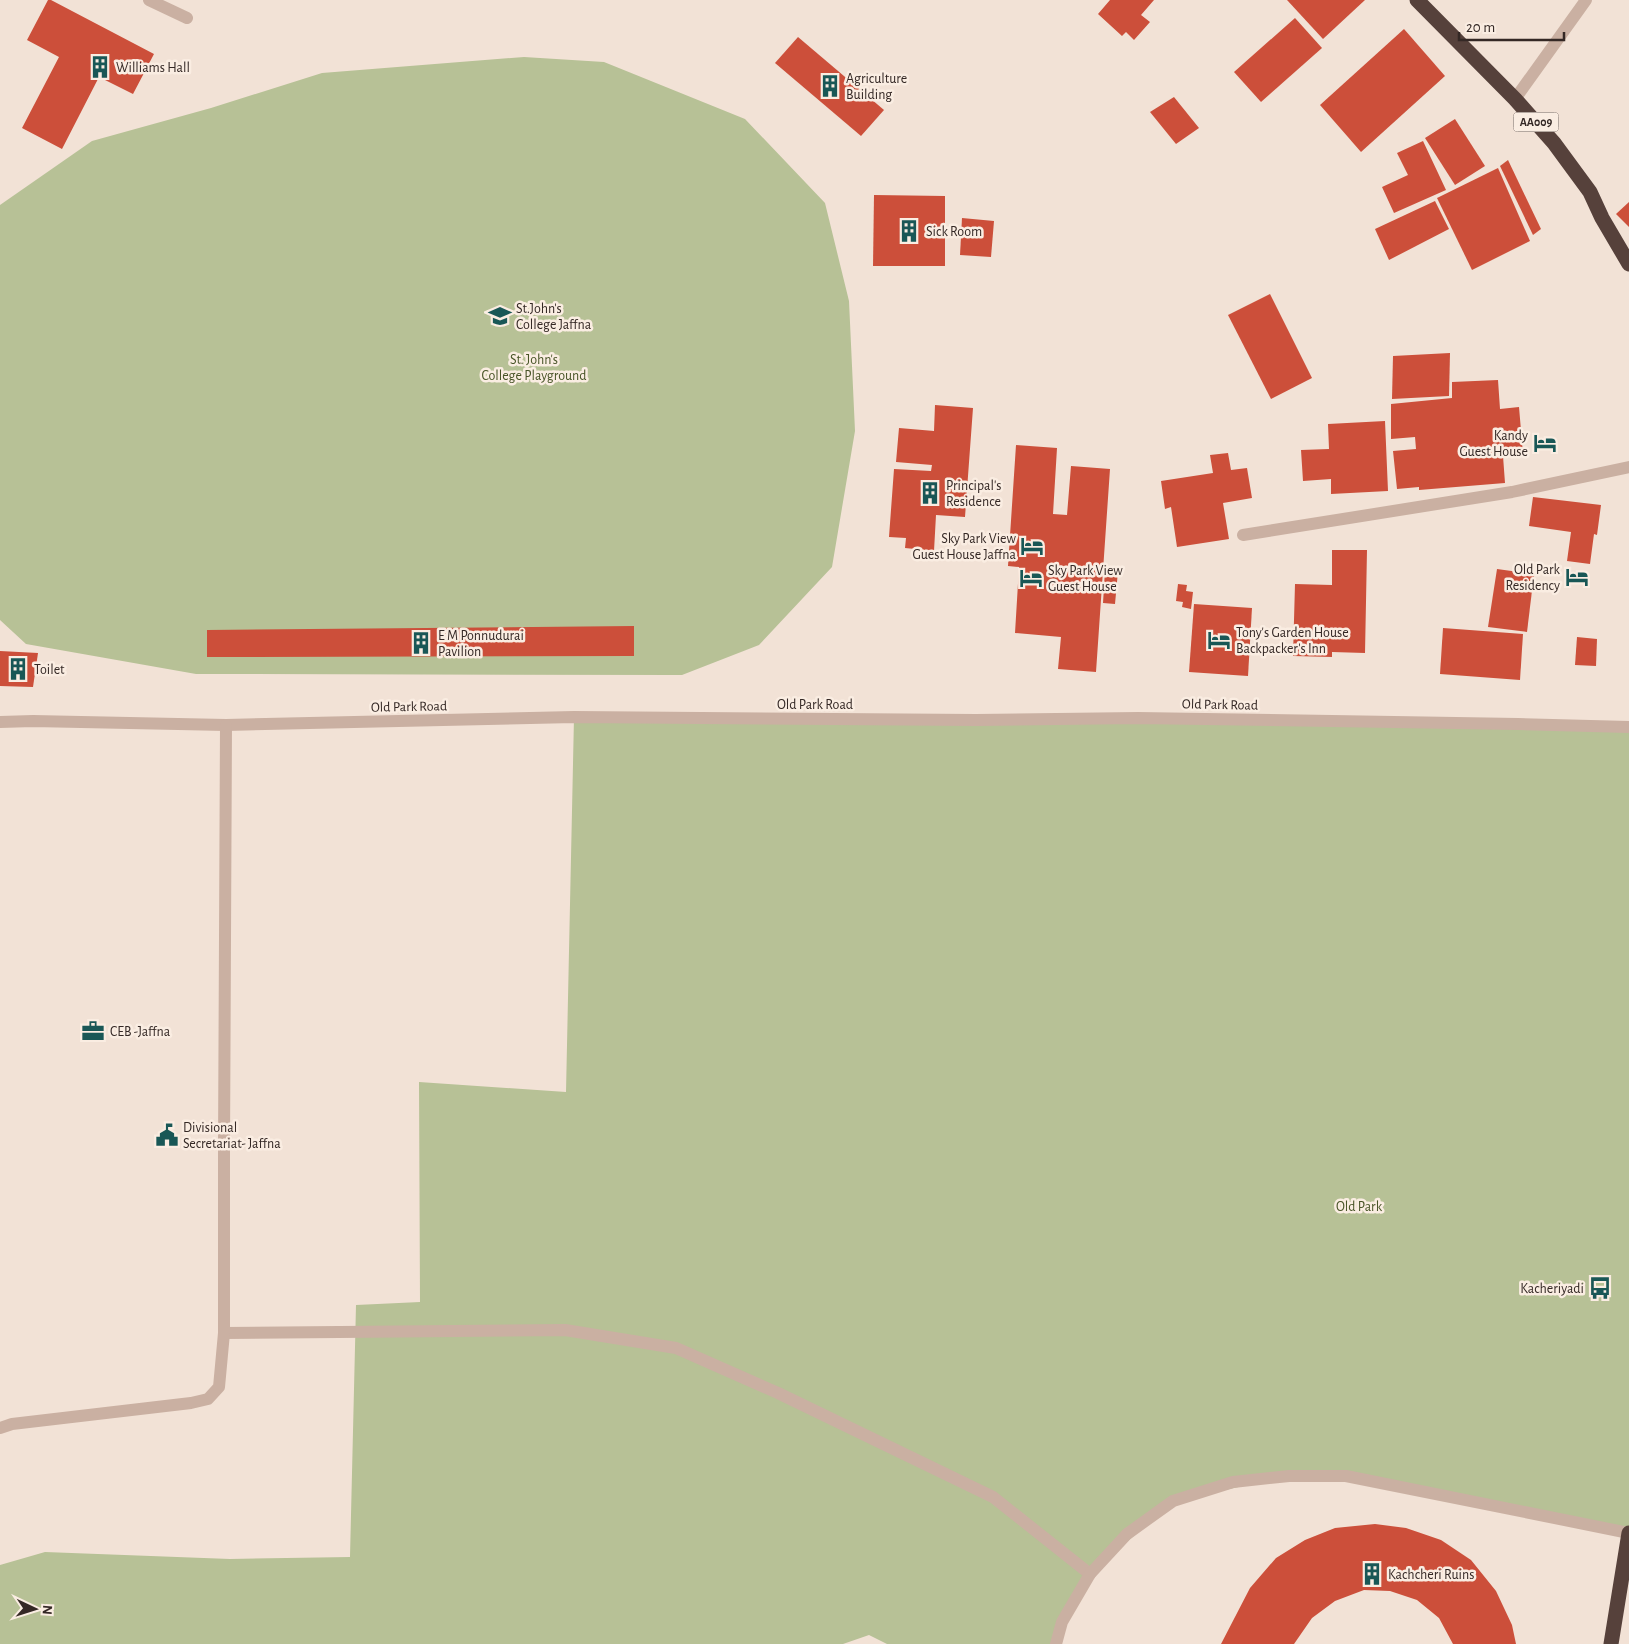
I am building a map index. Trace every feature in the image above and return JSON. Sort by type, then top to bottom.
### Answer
[{"type":"highway","name":"AA009","points":[[1417,0],[1515,99],[1554,143],[1590,192],[1602,218],[1629,264]]},
{"type":"highway","points":[[1611,1644],[1629,1533]]},
{"type":"street","points":[[148,0],[187,18]]},
{"type":"street","points":[[1515,99],[1586,0]]},
{"type":"street","points":[[1243,535],[1512,492],[1629,467]]},
{"type":"street","name":"Old Park Road","points":[[0,722],[33,721],[226,726],[584,717],[976,720],[1138,718],[1629,727]]},
{"type":"street","points":[[0,1428],[12,1424],[191,1403],[208,1398],[219,1386],[224,1333],[226,726]]},
{"type":"street","points":[[224,1333],[565,1330],[676,1348],[778,1393],[993,1497],[1090,1574]]},
{"type":"street","points":[[1056,1644],[1062,1622],[1090,1574],[1127,1534],[1174,1501],[1233,1482],[1289,1476],[1346,1476],[1629,1533]]},
{"type":"green space","name":"St. John's College Playground","points":[[524,57],[604,62],[745,119],[825,203],[849,301],[855,431],[832,567],[759,645],[682,675],[196,674],[26,644],[0,620],[0,205],[92,141],[211,108],[322,73]]},
{"type":"green space","name":"Old Park","points":[[574,717],[1629,727],[1629,1533],[1346,1476],[1289,1476],[1174,1501],[1090,1574],[1056,1644],[887,1644],[869,1635],[843,1644],[0,1644],[0,1565],[45,1552],[230,1559],[350,1557],[356,1305],[420,1302],[419,1082],[566,1092]]},
{"type":"building","name":"Williams Hall","points":[[48,0],[154,54],[133,94],[99,77],[62,149],[22,128],[59,57],[27,40]]},
{"type":"building","points":[[1110,0],[1154,0],[1141,15],[1150,22],[1134,40],[1126,32],[1122,36],[1098,14]]},
{"type":"building","points":[[1287,0],[1365,0],[1323,39]]},
{"type":"building","points":[[1295,18],[1322,48],[1261,102],[1234,72]]},
{"type":"building","points":[[1404,29],[1445,76],[1361,152],[1320,105]]},
{"type":"building","name":"Agriculture Building","points":[[798,37],[884,110],[861,136],[775,63]]},
{"type":"building","points":[[1174,97],[1199,128],[1176,144],[1150,112]]},
{"type":"building","points":[[1455,119],[1485,166],[1455,185],[1425,138]]},
{"type":"building","points":[[1423,141],[1446,190],[1394,213],[1382,187],[1408,175],[1397,153]]},
{"type":"building","points":[[1508,160],[1541,229],[1533,235],[1500,166]]},
{"type":"building","points":[[1498,168],[1530,241],[1472,270],[1437,198]]},
{"type":"building","name":"Sick Room","points":[[874,195],[945,196],[945,266],[873,266]]},
{"type":"building","points":[[1435,201],[1449,229],[1389,260],[1375,229]]},
{"type":"building","points":[[1629,202],[1629,227],[1616,214]]},
{"type":"building","points":[[962,218],[994,221],[991,257],[960,255]]},
{"type":"building","points":[[1270,294],[1312,378],[1271,399],[1228,315]]},
{"type":"building","points":[[1450,353],[1449,396],[1392,399],[1393,356]]},
{"type":"building","points":[[1498,380],[1500,409],[1519,407],[1523,454],[1503,456],[1505,483],[1419,490],[1419,487],[1397,489],[1393,451],[1416,449],[1415,437],[1391,439],[1391,404],[1452,398],[1452,382]]},
{"type":"building","name":"Principal's Residence","points":[[935,405],[973,408],[965,517],[936,515],[934,551],[905,548],[906,538],[889,537],[894,469],[931,471],[932,465],[896,462],[899,428],[934,431]]},
{"type":"building","points":[[1385,421],[1388,491],[1331,494],[1331,479],[1303,481],[1301,450],[1329,449],[1328,424]]},
{"type":"building","points":[[1016,445],[1057,448],[1053,514],[1067,515],[1071,466],[1110,469],[1096,672],[1058,669],[1061,637],[1015,633],[1019,567],[1008,566]]},
{"type":"building","points":[[1228,453],[1231,470],[1247,468],[1252,498],[1223,503],[1229,539],[1177,547],[1171,507],[1165,509],[1161,481],[1213,473],[1210,455]]},
{"type":"building","points":[[1533,497],[1601,505],[1597,535],[1594,534],[1590,564],[1567,561],[1571,532],[1529,526]]},
{"type":"building","points":[[1332,550],[1367,550],[1365,653],[1332,652],[1332,657],[1293,656],[1295,584],[1332,585]]},
{"type":"building","points":[[1497,569],[1534,574],[1527,632],[1488,627]]},
{"type":"building","points":[[1105,570],[1118,571],[1115,604],[1103,603]]},
{"type":"building","points":[[1178,584],[1187,585],[1186,591],[1193,592],[1191,609],[1182,607],[1183,602],[1176,601]]},
{"type":"building","points":[[1194,604],[1252,608],[1248,676],[1189,672]]},
{"type":"building","name":"E M Ponnudurai Pavilion","points":[[634,626],[634,656],[207,657],[207,630]]},
{"type":"building","points":[[1443,628],[1523,634],[1520,680],[1440,674]]},
{"type":"building","points":[[1577,637],[1597,639],[1596,666],[1575,665]]},
{"type":"building","name":"Toilet","points":[[0,651],[38,653],[33,687],[0,686]]},
{"type":"building","name":"Kachcheri Ruins","points":[[1375,1524],[1406,1528],[1441,1540],[1471,1560],[1496,1591],[1512,1625],[1516,1644],[1453,1644],[1439,1618],[1417,1600],[1390,1591],[1364,1590],[1335,1601],[1312,1618],[1294,1644],[1221,1644],[1250,1588],[1276,1558],[1305,1540],[1335,1528]]},
{"type":"place","name":"Williams Hall","points":[[100,67]]},
{"type":"place","name":"Agriculture Building","points":[[830,86]]},
{"type":"place","name":"Sick Room","points":[[909,231]]},
{"type":"place","name":"St.John's College Jaffna","points":[[500,316]]},
{"type":"place","name":"Kandy Guest House","points":[[1545,443]]},
{"type":"place","name":"Principal's Residence","points":[[930,493]]},
{"type":"place","name":"Sky Park View Guest House Jaffna","points":[[1032,546]]},
{"type":"place","name":"Old Park Residency","points":[[1577,577]]},
{"type":"place","name":"Sky Park View Guest House","points":[[1031,578]]},
{"type":"place","name":"Tony's Garden House Backpacker's Inn","points":[[1219,640]]},
{"type":"place","name":"E M Ponnudurai Pavilion","points":[[421,643]]},
{"type":"place","name":"Toilet","points":[[18,669]]},
{"type":"place","name":"CEB -Jaffna","points":[[93,1031]]},
{"type":"place","name":"Divisional Secretariat- Jaffna","points":[[167,1135]]},
{"type":"place","name":"Kacheriyadi","points":[[1600,1288]]},
{"type":"place","name":"Kachcheri Ruins","points":[[1372,1574]]}]
